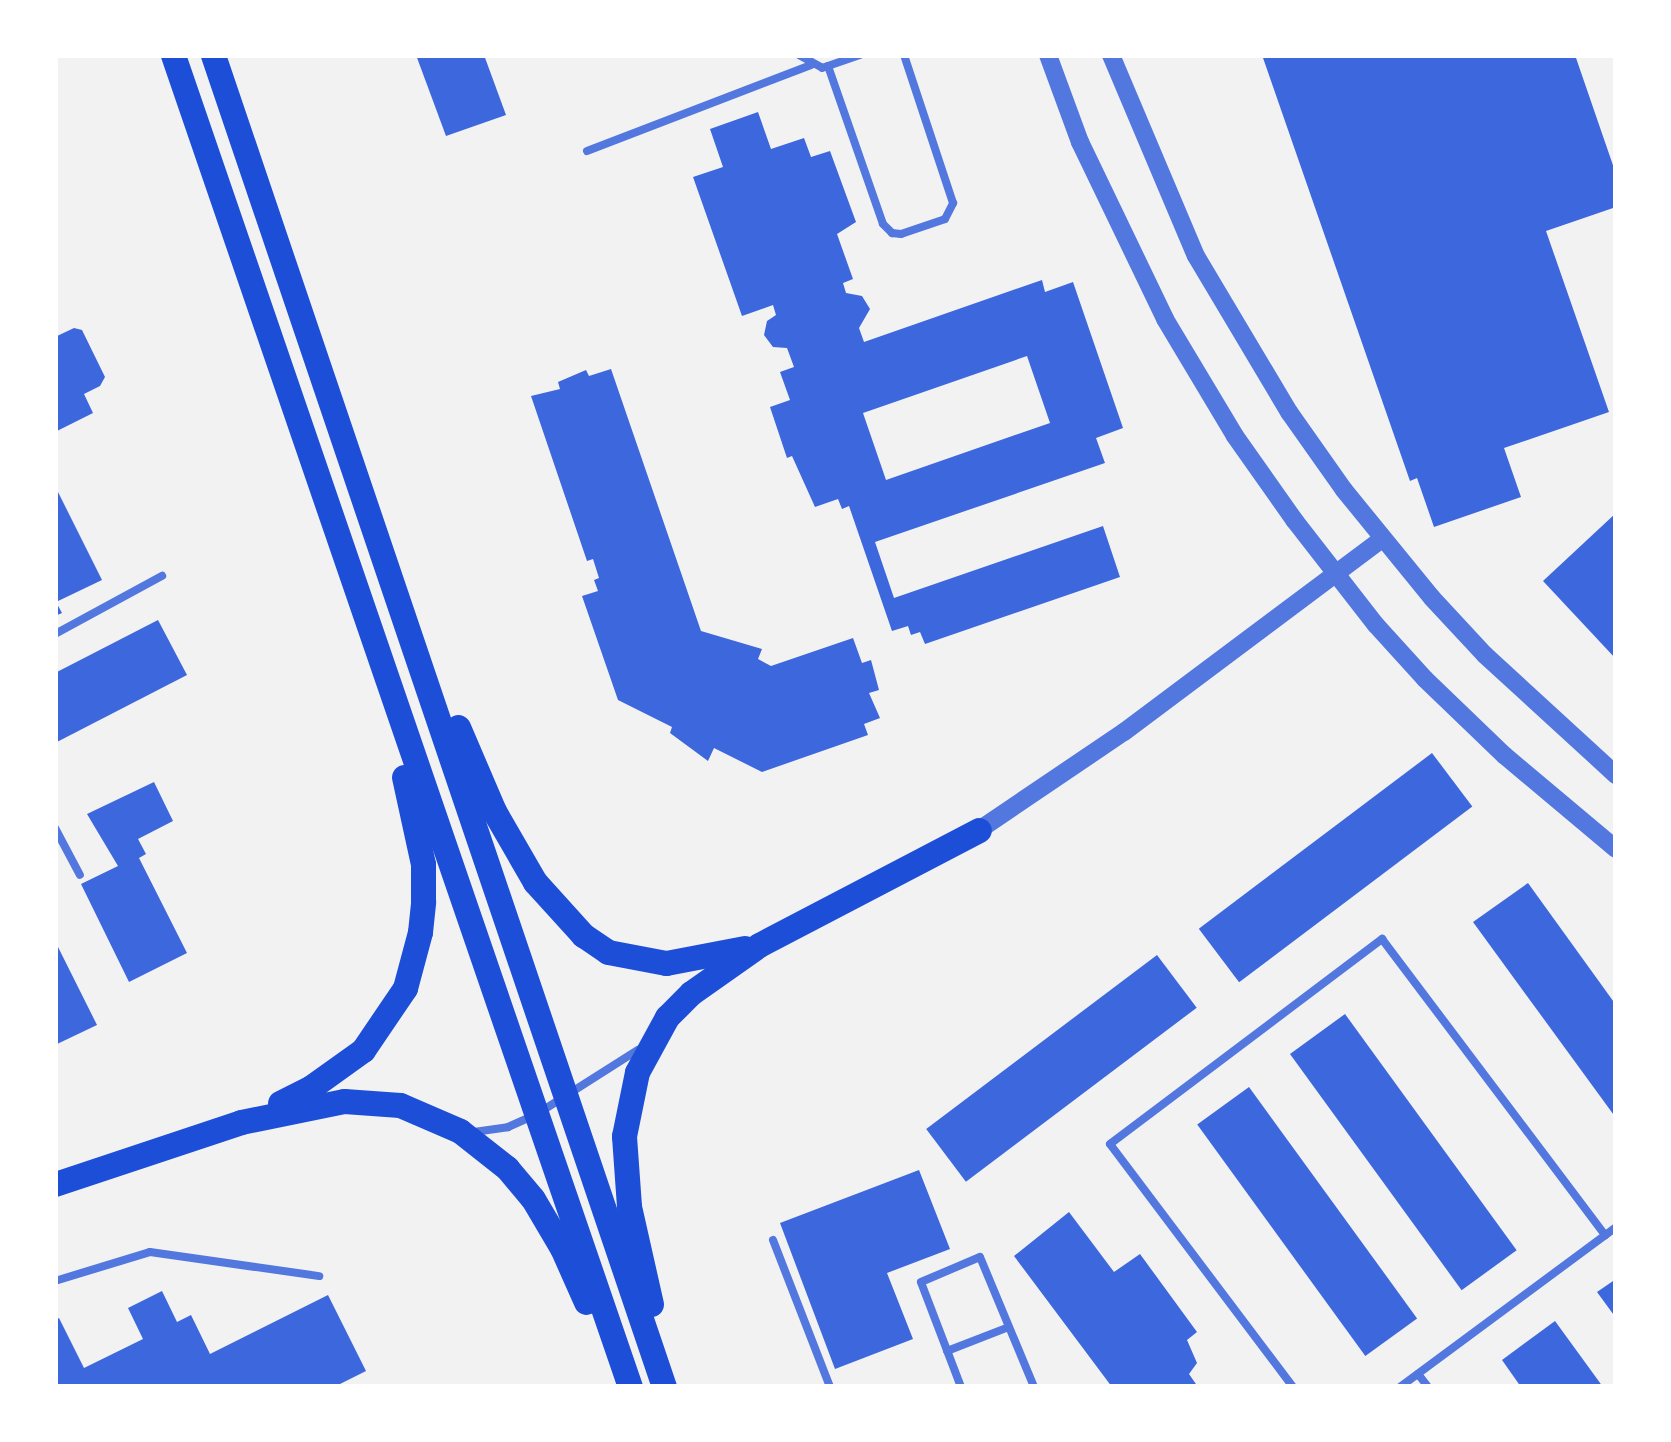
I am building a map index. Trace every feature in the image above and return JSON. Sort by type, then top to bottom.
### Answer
[{"type":"main road","points":[[173,55],[630,1387]]},
{"type":"main road","points":[[213,55],[666,1387]]},
{"type":"main road","points":[[368,512],[494,811],[535,882],[561,912],[608,952],[635,960],[696,960],[760,945]]},
{"type":"main road","points":[[55,1184],[241,1122],[310,1088],[364,1050],[392,1012],[412,968],[420,932],[422,864],[368,631]]},
{"type":"main road","points":[[666,1387],[626,1176],[627,1114],[637,1072],[654,1038],[691,993],[760,945],[980,830]]},
{"type":"main road","points":[[241,1122],[360,1100],[412,1108],[460,1130],[507,1168],[533,1199],[562,1248],[618,1387]]},
{"type":"street","points":[[1048,55],[1080,142],[1165,319],[1235,436],[1336,575],[1438,691],[1516,766],[1616,849]]},
{"type":"street","points":[[1111,55],[1156,165],[1219,299],[1289,412],[1382,538],[1485,655],[1616,776]]},
{"type":"street","points":[[980,830],[1124,732],[1382,538]]},
{"type":"lane","points":[[798,55],[811,65]]},
{"type":"lane","points":[[588,151],[811,65],[828,66],[860,55]]},
{"type":"lane","points":[[828,66],[882,224],[892,233],[902,234],[944,220],[953,203],[904,55]]},
{"type":"lane","points":[[55,634],[162,576]]},
{"type":"lane","points":[[55,828],[80,875]]},
{"type":"lane","points":[[1293,1387],[1110,1144],[1382,939],[1605,1235]]},
{"type":"lane","points":[[460,1130],[483,1133],[538,1114],[568,1098],[654,1038]]},
{"type":"lane","points":[[1400,1387],[1616,1228]]},
{"type":"lane","points":[[773,1240],[830,1387]]},
{"type":"lane","points":[[55,1281],[150,1252],[319,1276]]},
{"type":"lane","points":[[961,1387],[921,1282],[980,1256],[1034,1387]]},
{"type":"lane","points":[[947,1351],[1009,1327]]},
{"type":"lane","points":[[1418,1374],[1428,1387]]},
{"type":"building","points":[[416,55],[484,55],[506,115],[446,136]]},
{"type":"building","points":[[1262,55],[1575,55],[1616,174],[1616,207],[1546,231],[1609,412],[1504,448],[1521,497],[1434,527],[1417,478],[1410,481]]},
{"type":"building","points":[[758,112],[771,149],[804,138],[811,157],[830,151],[856,222],[837,234],[853,279],[843,283],[846,293],[862,296],[870,309],[859,328],[864,342],[1042,280],[1045,292],[1073,282],[1123,428],[1096,438],[1105,463],[875,542],[894,598],[1103,526],[1120,577],[925,644],[920,632],[911,635],[908,626],[892,631],[849,506],[842,509],[838,499],[815,507],[792,456],[787,458],[770,407],[790,400],[780,372],[794,367],[787,348],[773,347],[764,335],[767,321],[776,315],[773,305],[742,316],[693,177],[723,167],[710,129]],"holes":[[[1027,356],[1050,423],[886,480],[863,413]]]},
{"type":"building","points":[[74,328],[82,330],[105,377],[100,386],[84,394],[93,413],[55,432],[55,337]]},
{"type":"building","points":[[611,369],[701,631],[762,649],[758,659],[771,666],[853,638],[862,663],[871,660],[879,690],[869,693],[880,718],[864,724],[868,735],[762,772],[714,748],[708,761],[670,733],[672,727],[618,700],[582,596],[598,591],[594,580],[599,578],[593,559],[587,561],[531,396],[560,389],[558,382],[586,370],[589,376]]},
{"type":"building","points":[[55,486],[102,580],[56,602],[62,613],[55,616]]},
{"type":"building","points":[[1616,513],[1616,659],[1543,581]]},
{"type":"building","points":[[158,620],[187,675],[55,743],[55,673]]},
{"type":"building","points":[[1432,753],[1472,807],[1239,982],[1199,929]]},
{"type":"building","points":[[154,782],[173,821],[138,839],[146,854],[139,858],[187,953],[129,982],[81,884],[118,866],[87,814]]},
{"type":"building","points":[[1528,883],[1616,1005],[1616,1118],[1473,922]]},
{"type":"building","points":[[55,941],[97,1025],[55,1045]]},
{"type":"building","points":[[1157,955],[1197,1008],[966,1182],[926,1129]]},
{"type":"building","points":[[1345,1014],[1517,1250],[1462,1290],[1290,1054]]},
{"type":"building","points":[[1249,1087],[1417,1318],[1365,1356],[1197,1125]]},
{"type":"building","points":[[919,1170],[950,1249],[887,1273],[913,1339],[835,1369],[780,1223]]},
{"type":"building","points":[[1069,1212],[1114,1272],[1140,1254],[1197,1332],[1187,1340],[1197,1363],[1189,1374],[1198,1387],[1112,1387],[1014,1256]]},
{"type":"building","points":[[1616,1279],[1616,1318],[1597,1292]]},
{"type":"building","points":[[162,1291],[177,1322],[191,1315],[210,1354],[328,1295],[366,1371],[334,1387],[55,1387],[55,1320],[59,1318],[84,1368],[143,1339],[128,1308]]},
{"type":"building","points":[[1555,1321],[1603,1387],[1521,1387],[1502,1360]]}]
